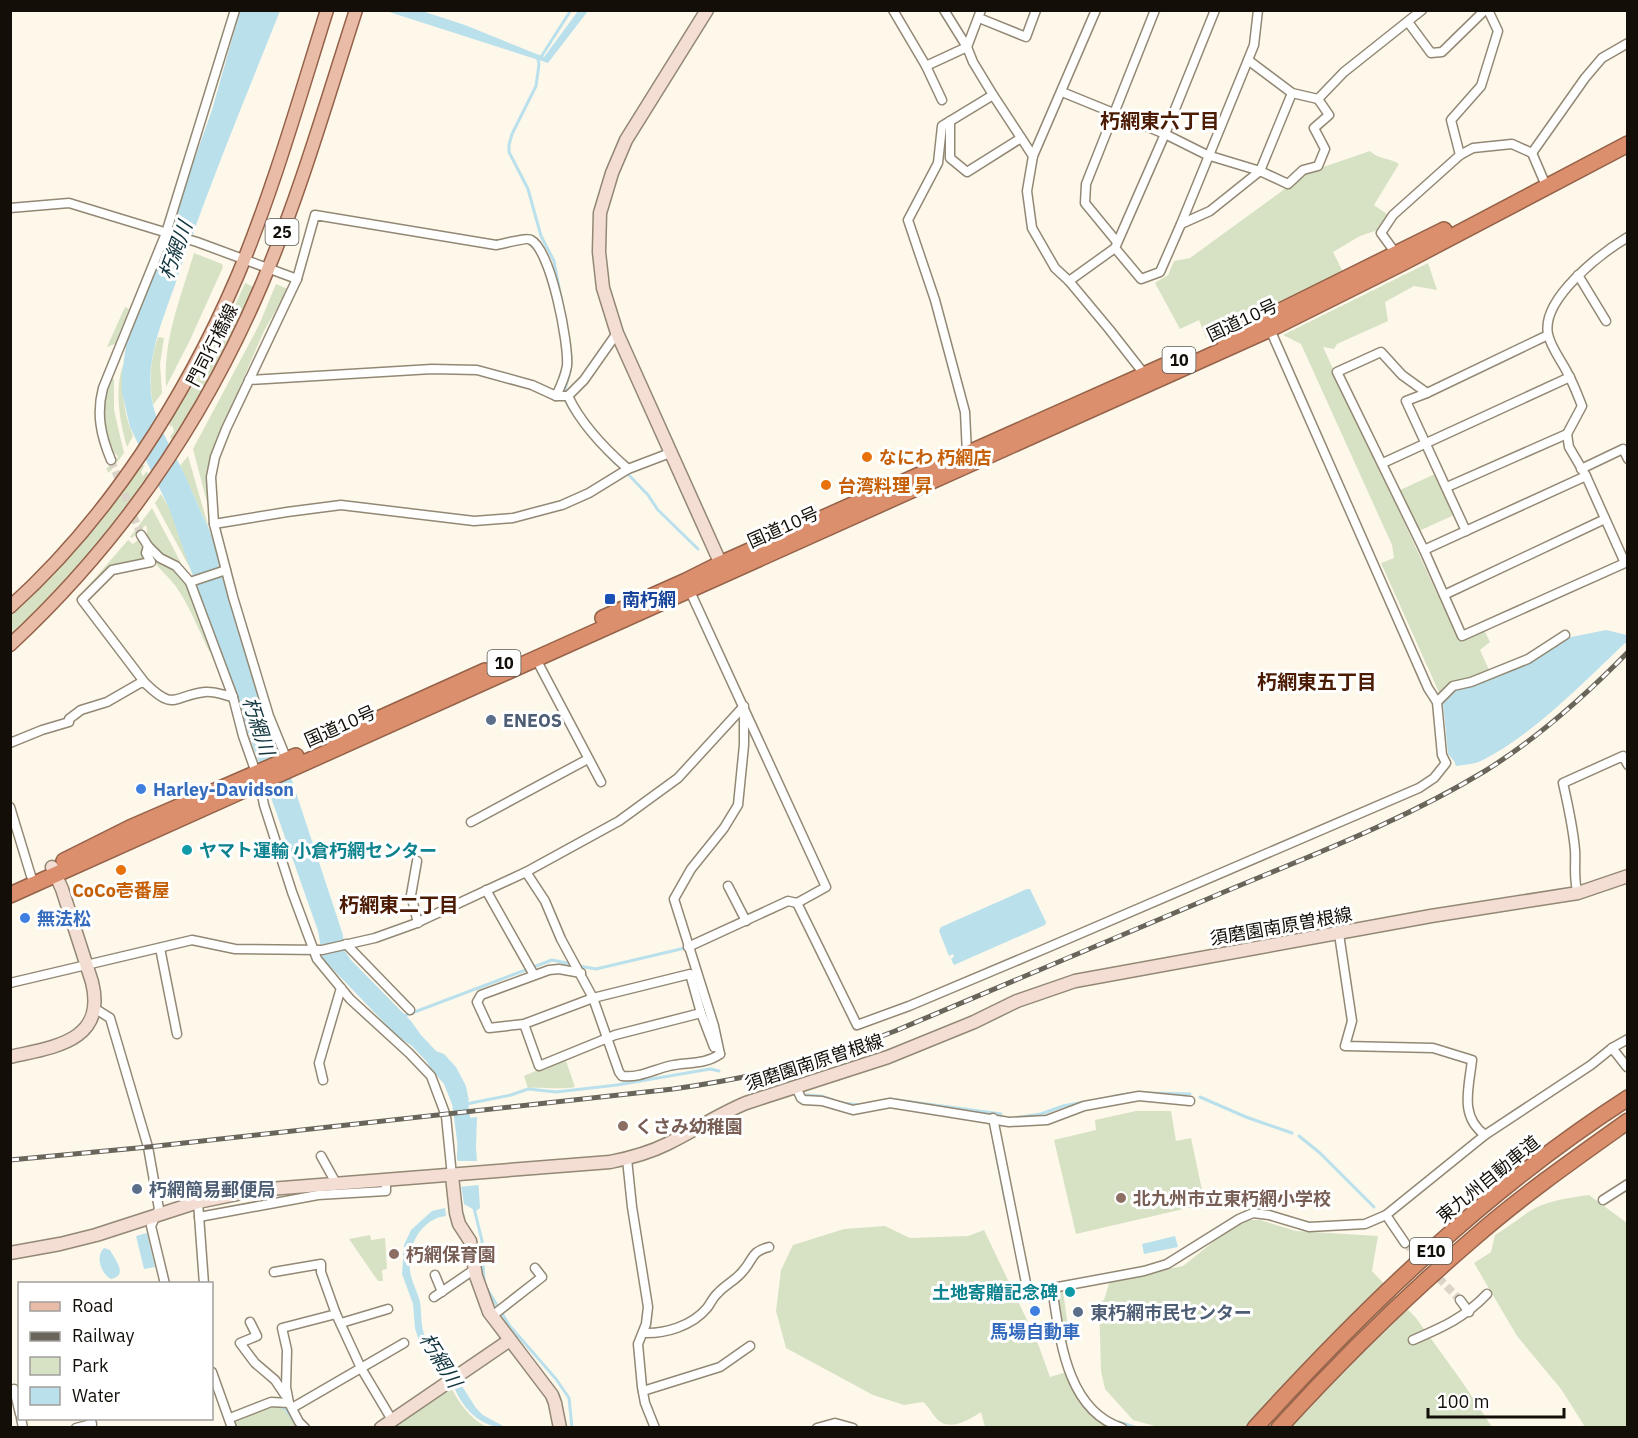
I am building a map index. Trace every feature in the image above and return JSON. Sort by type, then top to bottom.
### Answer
[{"type":"highway","name":"国道10号","points":[[723,569],[1268,324],[1625,143]]},
{"type":"highway","name":"国道10号","points":[[289,764],[536,659],[968,454],[1145,375],[1268,324]]},
{"type":"highway","name":"国道10号","points":[[10,895],[130,828],[258,778],[688,586]]},
{"type":"highway","name":"国道10号","points":[[10,884],[54,871]]},
{"type":"highway","name":"東九州自動車道","points":[[1256,1428],[1315,1361],[1384,1293],[1465,1222],[1546,1156],[1628,1098]]},
{"type":"highway","name":"東九州自動車道","points":[[1279,1428],[1326,1376],[1476,1235],[1562,1168],[1628,1121]]},
{"type":"main road","name":"門司行橋線","points":[[10,608],[62,554],[106,502],[165,418],[195,364],[243,261],[275,172],[327,10]]},
{"type":"main road","name":"門司行橋線","points":[[10,645],[78,578],[132,513],[182,441],[218,377],[268,269],[304,171],[356,10]]},
{"type":"main road","points":[[707,10],[626,140],[612,173],[600,213],[599,252],[603,288],[617,333],[723,569]]},
{"type":"main road","points":[[10,1057],[62,1045],[73,1039],[87,1025],[94,1008],[94,992],[87,966],[54,871]]},
{"type":"main road","name":"須磨園南原曽根線","points":[[10,1253],[69,1242],[198,1202],[257,1190],[478,1174],[627,1159],[665,1145],[731,1109],[888,1057],[974,1022],[1017,1001],[1075,981],[1431,916],[1578,893],[1628,876]]},
{"type":"main road","points":[[453,1176],[455,1208],[459,1224],[470,1240],[482,1295],[497,1313],[510,1340],[552,1395],[560,1428]]},
{"type":"main road","points":[[381,1428],[510,1340]]},
{"type":"street","points":[[111,460],[103,440],[99,405],[117,351],[166,233],[235,10]]},
{"type":"street","points":[[893,10],[926,66],[942,100]]},
{"type":"street","points":[[944,10],[993,95],[1033,156]]},
{"type":"street","points":[[926,66],[967,47],[980,14],[1026,37],[1036,10]]},
{"type":"street","points":[[1096,10],[1033,156],[1027,191],[1032,228],[1056,268],[1145,375]]},
{"type":"street","points":[[1155,10],[1086,184],[1085,203],[1141,279],[1160,272],[1254,45],[1258,10]]},
{"type":"street","points":[[1069,281],[1116,245],[1165,134],[1215,10]]},
{"type":"street","points":[[1318,99],[1344,72],[1422,10]]},
{"type":"street","points":[[1408,22],[1431,53],[1442,52],[1486,10],[1498,31],[1481,86],[1451,120],[1460,155]]},
{"type":"street","points":[[1532,153],[1585,78],[1602,58],[1628,42]]},
{"type":"street","points":[[1062,92],[1165,134],[1207,155],[1260,171],[1288,184],[1303,170],[1318,166],[1325,149],[1314,128],[1329,115],[1318,99],[1292,93],[1248,60]]},
{"type":"street","points":[[1180,224],[1210,211],[1260,171],[1292,93]]},
{"type":"street","points":[[968,454],[965,412],[935,300],[908,220],[938,163],[942,126],[993,95]]},
{"type":"street","points":[[950,121],[950,158],[967,172],[1021,138]]},
{"type":"street","points":[[1400,259],[1381,233],[1393,215],[1460,155],[1473,148],[1512,144],[1532,153],[1545,183]]},
{"type":"street","points":[[10,208],[69,203],[197,242],[243,261],[297,279]]},
{"type":"street","points":[[289,764],[269,716],[223,571],[214,524],[211,477],[214,457],[297,279],[315,215],[495,244],[511,243],[528,238],[533,240],[546,260],[555,288],[563,327],[567,363],[564,381],[556,396]]},
{"type":"street","points":[[1427,393],[1402,375],[1382,352],[1337,372],[1383,463],[1462,636],[1625,563],[1584,472],[1569,447],[1567,434],[1582,406],[1548,335],[1547,318],[1578,275],[1609,248],[1628,237]]},
{"type":"street","points":[[1578,275],[1606,321]]},
{"type":"street","points":[[797,903],[857,1025],[1027,956],[1419,788],[1434,778],[1446,763],[1442,755],[1437,702],[1428,688],[1268,324]]},
{"type":"street","points":[[249,380],[432,369],[477,370],[532,385],[556,396],[568,396],[584,380],[617,333]]},
{"type":"street","points":[[1466,531],[1406,401],[1548,335]]},
{"type":"street","points":[[1383,463],[1570,377]]},
{"type":"street","points":[[568,396],[574,409],[594,435],[628,469]]},
{"type":"street","points":[[1447,487],[1567,434]]},
{"type":"street","points":[[1424,550],[1584,472],[1623,449],[1628,459]]},
{"type":"street","points":[[214,524],[341,505],[474,521],[513,518],[562,505],[588,493],[628,469],[670,453]]},
{"type":"street","points":[[1444,595],[1605,519]]},
{"type":"street","points":[[141,535],[147,546],[160,558],[176,566],[194,580],[233,697],[289,881],[326,971],[431,1076],[446,1116],[453,1176]]},
{"type":"street","points":[[147,546],[146,553],[151,562],[112,570],[82,600],[145,683],[161,698],[174,700],[205,692],[233,697]]},
{"type":"street","points":[[194,580],[223,571]]},
{"type":"street","points":[[688,586],[826,887],[797,903],[788,901],[688,947]]},
{"type":"street","points":[[1437,702],[1453,687],[1528,659],[1565,635]]},
{"type":"street","points":[[536,659],[601,782]]},
{"type":"street","points":[[10,743],[69,722],[69,719],[81,710],[107,702],[136,685],[145,683]]},
{"type":"street","points":[[10,983],[192,940],[235,949],[318,950],[375,938],[418,923],[526,872],[619,821],[678,778],[744,706]]},
{"type":"street","points":[[720,1054],[714,1026],[674,899],[691,869],[724,828],[738,805],[744,745],[744,706]]},
{"type":"street","points":[[1578,893],[1575,887],[1573,829],[1563,783],[1623,756],[1628,765]]},
{"type":"street","points":[[471,822],[588,759]]},
{"type":"street","points":[[10,807],[31,876]]},
{"type":"street","points":[[417,861],[411,895],[418,923]]},
{"type":"street","points":[[526,872],[545,901],[561,939],[593,998],[619,1072],[625,1077],[643,1075],[670,1066],[707,1061],[720,1054]]},
{"type":"street","points":[[728,886],[746,921]]},
{"type":"street","points":[[486,890],[531,971]]},
{"type":"street","points":[[1339,934],[1352,1021],[1345,1046],[1433,1048],[1472,1060],[1467,1109],[1476,1128],[1485,1135]]},
{"type":"street","points":[[346,944],[410,1010]]},
{"type":"street","points":[[160,948],[177,1034]]},
{"type":"street","points":[[580,971],[559,969],[531,971],[481,995],[477,1002],[489,1029],[524,1024],[593,998],[690,974],[714,1048],[720,1054]]},
{"type":"street","points":[[322,1080],[319,1063],[341,988]]},
{"type":"street","points":[[94,1008],[110,1018],[141,1120],[159,1209],[151,1226],[165,1282]]},
{"type":"street","points":[[524,1024],[539,1066],[608,1038],[701,1013]]},
{"type":"street","points":[[993,1118],[1027,1287],[1031,1292],[1144,1271],[1167,1264],[1239,1219],[1253,1213],[1269,1215],[1309,1227],[1365,1224],[1386,1215],[1485,1135],[1628,1039]]},
{"type":"street","points":[[1612,1048],[1627,1066]]},
{"type":"street","points":[[797,1087],[804,1100],[822,1101],[853,1110],[890,1103],[1009,1122],[1047,1120],[1084,1106],[1139,1096],[1190,1101]]},
{"type":"street","points":[[321,1155],[336,1183]]},
{"type":"street","points":[[627,1159],[648,1307],[639,1344],[643,1391],[655,1428]]},
{"type":"street","points":[[199,1217],[318,1195],[386,1191],[386,1180]]},
{"type":"street","points":[[1603,1200],[1628,1184]]},
{"type":"street","points":[[198,1202],[204,1282]]},
{"type":"street","points":[[1386,1215],[1405,1243]]},
{"type":"street","points":[[643,1333],[656,1334],[698,1316],[718,1292],[742,1273],[755,1252],[769,1247]]},
{"type":"street","points":[[286,1260],[288,1270]]},
{"type":"street","points":[[274,1272],[321,1264],[321,1272],[336,1314],[361,1368],[392,1420]]},
{"type":"street","points":[[497,1313],[542,1277],[535,1268]]},
{"type":"street","points":[[435,1275],[438,1294],[475,1269]]},
{"type":"street","points":[[1052,1288],[1064,1358],[1077,1387],[1096,1414],[1122,1428]]},
{"type":"street","points":[[1413,1340],[1469,1312],[1487,1294]]},
{"type":"street","points":[[1460,1300],[1469,1312]]},
{"type":"street","points":[[341,1323],[388,1309]]},
{"type":"street","points":[[290,1405],[286,1388],[287,1350],[282,1328],[336,1314]]},
{"type":"street","points":[[250,1322],[256,1336],[238,1343],[255,1363],[275,1380],[299,1422],[305,1428]]},
{"type":"street","points":[[230,1418],[271,1402],[290,1405],[404,1343]]},
{"type":"street","points":[[643,1391],[726,1364],[750,1346]]},
{"type":"street","points":[[213,1375],[232,1428]]},
{"type":"street","points":[[15,1389],[18,1404]]},
{"type":"street","points":[[76,1428],[92,1424],[90,1420]]},
{"type":"street","points":[[817,1428],[823,1424],[835,1423],[853,1428]]},
{"type":"green space","points":[[1370,151],[1376,156],[1399,164],[1374,205],[1391,217],[1381,229],[1360,236],[1333,252],[1344,274],[1206,338],[1199,320],[1180,329],[1155,283],[1168,275],[1174,261],[1190,258],[1286,188],[1300,175]]},
{"type":"green space","points":[[194,253],[222,264],[223,267],[166,387],[170,335]]},
{"type":"green space","points":[[1428,263],[1437,290],[1414,286],[1385,302],[1388,321],[1337,344],[1334,349],[1323,347],[1459,641],[1484,630],[1490,642],[1480,650],[1490,672],[1441,697],[1381,563],[1394,558],[1392,545],[1301,344],[1283,335]]},
{"type":"green space","points":[[245,283],[254,287],[206,383],[172,440],[170,437],[174,431],[172,425],[170,427],[169,420],[226,325]]},
{"type":"green space","points":[[276,284],[288,289],[264,331],[212,451],[208,477],[210,514],[193,449],[259,325]]},
{"type":"green space","points":[[125,307],[129,309],[115,344],[107,347]]},
{"type":"green space","points":[[158,337],[164,338],[160,364],[162,393],[153,405],[151,371]]},
{"type":"green space","points":[[123,365],[124,401],[133,436],[127,447],[118,395]]},
{"type":"green space","points":[[111,378],[114,379],[114,410],[124,453],[109,473],[106,469],[118,457],[115,453],[112,456],[106,426],[105,407]]},
{"type":"green space","points":[[188,456],[209,529],[180,466]]},
{"type":"green space","points":[[141,465],[145,465],[141,472],[143,476],[147,471],[149,478],[83,559],[11,634],[11,615],[73,551]]},
{"type":"green space","points":[[1435,474],[1454,515],[1419,531],[1400,490]]},
{"type":"green space","points":[[161,494],[171,511],[192,572],[155,503]]},
{"type":"green space","points":[[152,508],[179,563],[156,548],[149,539],[146,525],[132,538],[130,537]]},
{"type":"green space","points":[[128,540],[133,544],[138,540],[149,561],[112,569],[78,598]]},
{"type":"green space","points":[[148,552],[174,572],[190,591],[214,652],[209,651],[189,608],[174,584]]},
{"type":"green space","points":[[565,1058],[575,1087],[528,1088],[524,1076]]},
{"type":"green space","points":[[1136,1111],[1171,1111],[1176,1141],[1191,1138],[1205,1204],[1076,1234],[1054,1140],[1096,1130],[1095,1120]]},
{"type":"green space","points":[[1589,1195],[1627,1223],[1627,1427],[1585,1427],[1561,1389],[1517,1336],[1474,1263],[1491,1252],[1495,1235],[1530,1211],[1551,1202]]},
{"type":"green space","points":[[1246,1220],[1260,1220],[1296,1231],[1378,1236],[1372,1271],[1416,1318],[1492,1427],[1162,1428],[1133,1420],[1105,1389],[1101,1371],[1099,1302],[1104,1300],[1110,1280],[1183,1266],[1228,1230]]},
{"type":"green space","points":[[885,1226],[910,1238],[968,1236],[984,1230],[1037,1341],[1050,1377],[1066,1372],[1110,1427],[985,1427],[981,1412],[961,1423],[944,1424],[923,1402],[904,1405],[873,1395],[786,1348],[776,1311],[781,1270],[793,1245],[844,1229]]},
{"type":"green space","points":[[370,1235],[371,1240],[385,1238],[387,1269],[382,1270],[383,1281],[378,1281],[349,1239]]},
{"type":"green space","points":[[1063,1291],[1070,1341],[1065,1342],[1058,1293]]},
{"type":"green space","points":[[452,1389],[466,1411],[487,1427],[394,1427]]},
{"type":"green space","points":[[275,1406],[284,1409],[297,1427],[235,1427],[233,1422]]},
{"type":"water","points":[[240,11],[280,11],[213,180],[162,322],[154,350],[150,378],[152,402],[162,431],[209,529],[343,935],[344,950],[436,1051],[444,1054],[456,1067],[466,1086],[469,1101],[452,1104],[444,1084],[427,1062],[412,1046],[398,1037],[323,959],[318,931],[169,508],[130,427],[122,392],[127,339],[157,264],[212,110]]},
{"type":"water","points":[[386,11],[422,11],[465,25],[544,57],[578,11],[588,11],[548,63]]},
{"type":"water","points":[[1606,630],[1627,635],[1628,645],[1625,643],[1575,691],[1521,736],[1480,761],[1456,766],[1448,754],[1443,703],[1454,691],[1530,663],[1566,638]]},
{"type":"water","points":[[1030,889],[1046,922],[1045,925],[954,965],[951,959],[954,957],[953,954],[949,956],[939,931],[941,927]]},
{"type":"water","points":[[477,1117],[476,1147],[480,1208],[476,1211],[464,1204],[457,1158],[458,1119]]},
{"type":"water","points":[[445,1208],[446,1216],[428,1223],[416,1237],[412,1246],[410,1266],[420,1302],[424,1334],[453,1369],[446,1374],[440,1362],[419,1341],[415,1328],[413,1304],[402,1274],[404,1245],[411,1230],[432,1211]]},
{"type":"water","points":[[147,1233],[155,1267],[144,1269],[136,1236]]},
{"type":"water","points":[[1175,1236],[1178,1247],[1144,1254],[1142,1244]]},
{"type":"water","points":[[104,1248],[110,1250],[120,1271],[116,1277],[111,1279],[107,1277],[100,1265],[101,1251]]},
{"type":"water","points":[[460,1383],[483,1415],[505,1427],[488,1424],[474,1416],[462,1403],[454,1387]]},
{"type":"pier","points":[[454,1161],[477,1161],[479,1185],[458,1187]]},
{"type":"waterway","points":[[541,57],[571,10]]},
{"type":"waterway","points":[[538,60],[536,86],[512,134],[509,152],[528,189],[541,236],[554,261],[563,308]]},
{"type":"waterway","points":[[571,356],[565,399],[575,416]]},
{"type":"waterway","points":[[604,452],[616,464]]},
{"type":"waterway","points":[[626,472],[648,495],[658,510],[698,549]]},
{"type":"waterway","points":[[579,966],[596,969],[685,948]]},
{"type":"waterway","points":[[404,1016],[552,960],[572,964]]},
{"type":"waterway","points":[[461,1105],[511,1095],[528,1089],[556,1092],[617,1085],[710,1069],[719,1071]]},
{"type":"waterway","name":"朽網川","points":[[452,1081],[460,1102],[465,1140]]},
{"type":"waterway","points":[[1147,1093],[1190,1094]]},
{"type":"waterway","points":[[1114,1096],[1128,1094]]},
{"type":"waterway","points":[[806,1095],[833,1100]]},
{"type":"waterway","points":[[1200,1097],[1246,1117],[1292,1133]]},
{"type":"waterway","points":[[890,1099],[1001,1114]]},
{"type":"waterway","points":[[1015,1118],[1041,1114],[1084,1102]]},
{"type":"waterway","points":[[842,1103],[860,1105]]},
{"type":"waterway","points":[[990,1121],[1005,1200]]},
{"type":"waterway","points":[[1299,1136],[1320,1153],[1374,1207]]},
{"type":"waterway","points":[[474,1208],[482,1241],[484,1281]]},
{"type":"waterway","points":[[486,1287],[509,1325],[556,1379],[569,1398],[572,1428]]},
{"type":"waterway","points":[[1024,1289],[1026,1298],[1047,1293]]},
{"type":"waterway","points":[[278,1406],[285,1408],[296,1424]]},
{"type":"waterway","points":[[1119,1422],[1137,1428]]},
{"type":"tunnel","points":[[111,460],[141,535]]},
{"type":"tunnel","points":[[1405,1243],[1460,1300]]},
{"type":"railway","points":[[10,1160],[673,1089],[757,1074],[819,1058],[895,1031],[1319,853],[1420,807],[1485,771],[1524,745],[1595,685],[1628,652]]},
{"type":"place","name":"なにわ 朽網店","points":[[867,457]]},
{"type":"place","name":"台湾料理 昇","points":[[826,485]]},
{"type":"place","name":"南朽網","points":[[610,599]]},
{"type":"place","name":"ENEOS","points":[[491,720]]},
{"type":"place","name":"Harley-Davidson","points":[[141,789]]},
{"type":"place","name":"ヤマト運輸 小倉朽網センター","points":[[187,850]]},
{"type":"place","name":"CoCo壱番屋","points":[[121,870]]},
{"type":"place","name":"無法松","points":[[25,918]]},
{"type":"place","name":"くさみ幼稚園","points":[[623,1126]]},
{"type":"place","name":"朽網簡易郵便局","points":[[137,1189]]},
{"type":"place","name":"北九州市立東朽網小学校","points":[[1121,1198]]},
{"type":"place","name":"朽網保育園","points":[[394,1254]]},
{"type":"place","name":"土地寄贈記念碑","points":[[1070,1292]]},
{"type":"place","name":"馬場自動車","points":[[1035,1311]]},
{"type":"place","name":"東朽網市民センター","points":[[1078,1312]]},
{"type":"district","name":"朽網東六丁目","points":[[1160,120]]},
{"type":"district","name":"朽網東五丁目","points":[[1317,681]]},
{"type":"district","name":"朽網東二丁目","points":[[399,904]]}]
